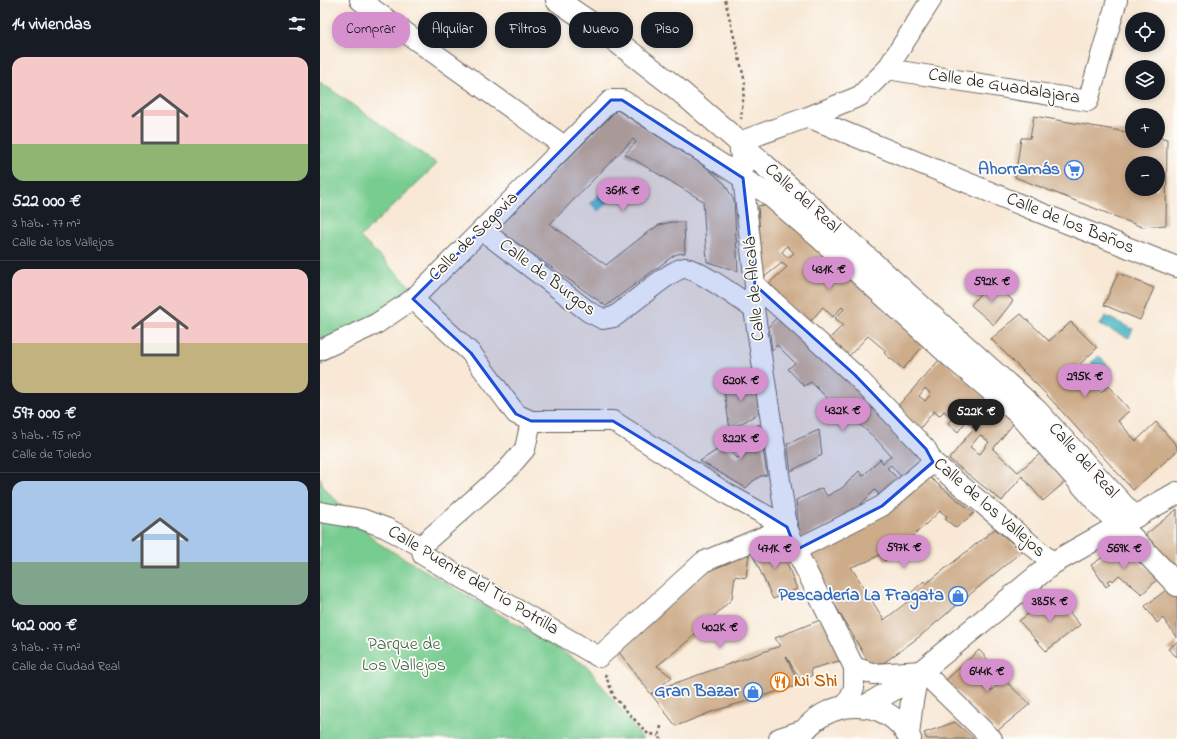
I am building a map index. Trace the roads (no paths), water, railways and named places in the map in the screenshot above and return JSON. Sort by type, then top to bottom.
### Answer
[{"type":"street","points":[[360,0],[564,146]]},
{"type":"street","name":"Calle del Real","points":[[557,0],[607,34],[675,86],[1037,410],[1177,585]]},
{"type":"street","points":[[739,142],[860,96],[887,69],[931,0]]},
{"type":"street","name":"Calle de Guadalajara","points":[[887,69],[1088,101],[1117,0]]},
{"type":"street","name":"Calle de Segovia","points":[[320,350],[376,324],[413,299],[611,100],[622,100],[743,178]]},
{"type":"street","name":"Calle de los Baños","points":[[808,117],[1043,214],[1177,267]]},
{"type":"street","name":"Calle de Alcalá","points":[[739,142],[756,285],[754,309],[787,527],[796,550],[854,666],[856,706]]},
{"type":"street","points":[[743,178],[766,193],[821,240],[955,361],[1018,414],[1104,511],[1127,521]]},
{"type":"street","name":"Calle de Burgos","points":[[482,230],[589,312],[603,319],[614,317],[671,273],[684,268],[697,272],[754,309]]},
{"type":"street","name":"Calle de los Vallejos","points":[[756,285],[855,375],[926,449],[933,462],[1052,563]]},
{"type":"street","points":[[413,299],[471,353],[516,414],[532,421],[613,421],[729,495],[787,527]]},
{"type":"street","points":[[422,546],[506,471],[525,449],[532,421]]},
{"type":"street","points":[[796,550],[882,506],[933,462]]},
{"type":"street","points":[[780,739],[801,735],[815,719],[830,710],[856,706],[920,673],[1052,563],[1177,493]]},
{"type":"street","name":"Calle Puente del Tío Potrilla","points":[[320,512],[362,519],[386,528],[422,546],[423,555],[599,657],[704,562],[787,527]]},
{"type":"street","points":[[854,666],[874,674],[920,673],[992,739]]},
{"type":"street","points":[[909,737],[912,701],[920,673]]},
{"type":"street","points":[[856,706],[882,712],[897,722],[909,737]]},
{"type":"water","points":[[608,186],[616,195],[598,211],[590,203]]},
{"type":"water","points":[[1105,316],[1133,329],[1129,338],[1100,325]]},
{"type":"water","points":[[1099,356],[1112,370],[1102,378],[1099,377],[1100,372],[1091,363]]},
{"type":"place","name":"Ahorramás","points":[[1074,170]]},
{"type":"place","name":"Pescadería La Fragata","points":[[958,596]]},
{"type":"place","name":"Ni Shi","points":[[780,682]]},
{"type":"place","name":"Gran Bazar","points":[[753,692]]},
{"type":"park label","name":"Parque de Los Vallejos","points":[[404,655]]}]
